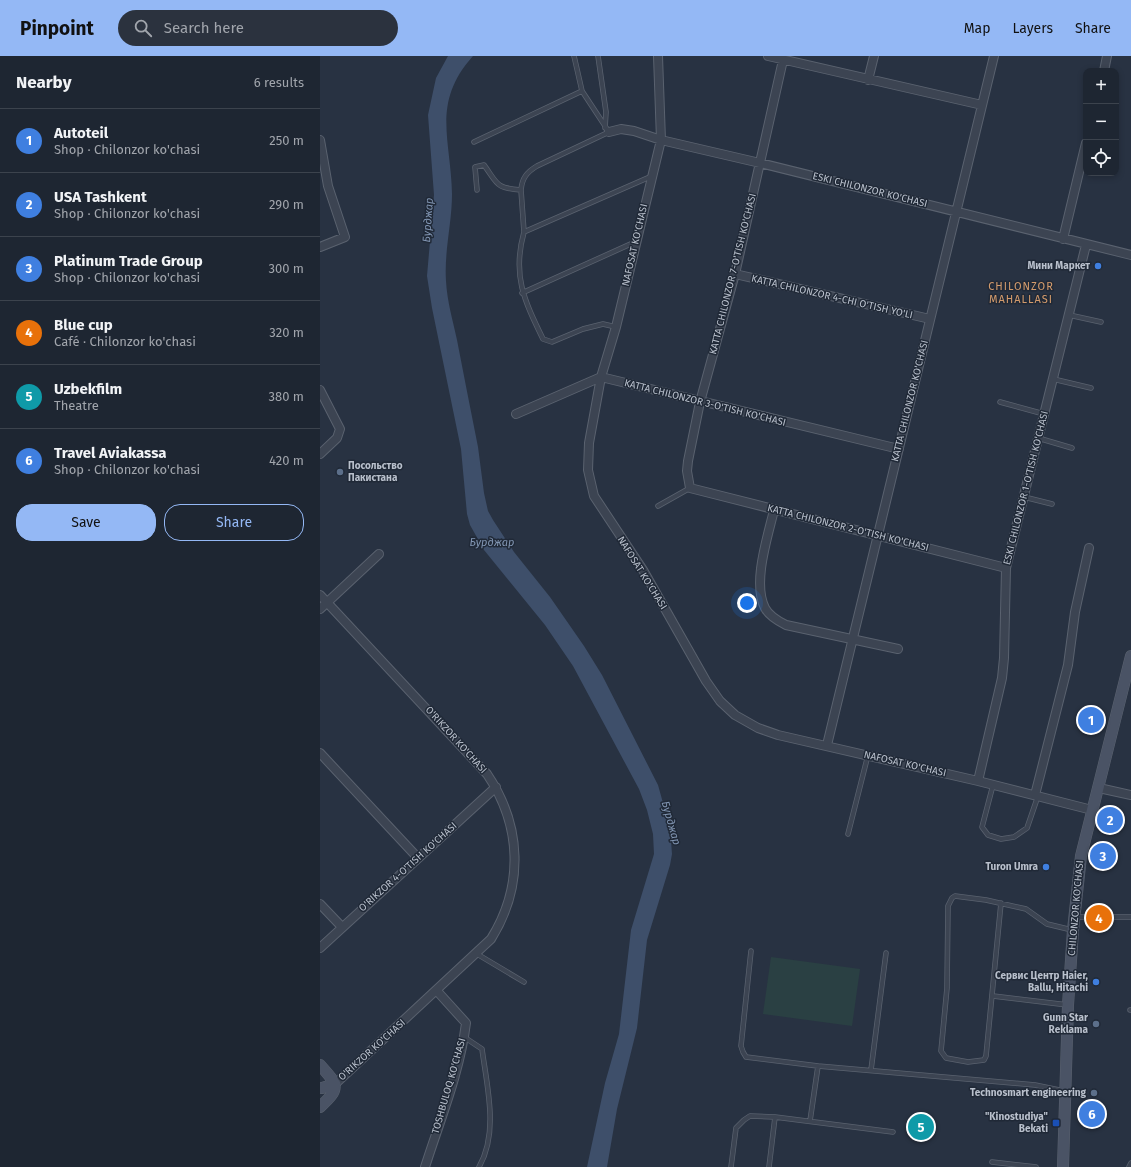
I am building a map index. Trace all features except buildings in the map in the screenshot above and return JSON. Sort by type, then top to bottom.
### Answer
[{"type":"main road","name":"CHILONZOR KO'CHASI","points":[[1063,1167],[1068,1005],[1080,856],[1099,788],[1131,656]]},
{"type":"main road","points":[[320,1065],[334,1080],[335,1084],[321,1088]]},
{"type":"main road","name":"O'RIKZOR KO'CHASI","points":[[320,1107],[333,1095],[335,1084]]},
{"type":"street","name":"NAFOSAT KO'CHASI","points":[[658,56],[661,140],[635,242],[616,327],[601,377],[588,456],[588,470],[594,496],[643,570],[706,681],[720,701],[735,716],[758,728],[778,735],[827,745],[978,781],[1092,810]]},
{"type":"street","points":[[768,56],[982,105]]},
{"type":"street","points":[[868,80],[874,56]]},
{"type":"street","name":"KATTA CHILONZOR KO'CHASI","points":[[827,745],[994,56]]},
{"type":"street","points":[[1105,68],[1107,56]]},
{"type":"street","name":"KATTA CHILONZOR 7-O'TISH KO'CHASI","points":[[690,488],[687,471],[688,461],[700,402],[735,274],[783,60]]},
{"type":"street","name":"ESKI CHILONZOR KO'CHASI","points":[[607,130],[634,131],[661,140],[1131,255]]},
{"type":"street","points":[[320,140],[328,186],[345,236],[320,247]]},
{"type":"street","points":[[1063,239],[1083,156]]},
{"type":"street","name":"ESKI CHILONZOR 1-O'TISH KO'CHASI","points":[[978,781],[1002,678],[1004,658],[1006,568],[1086,245]]},
{"type":"street","name":"KATTA CHILONZOR 4-CHI O'TISH YO'LI","points":[[735,274],[930,319]]},
{"type":"street","points":[[516,414],[601,377]]},
{"type":"street","name":"KATTA CHILONZOR 3-O'TISH KO'CHASI","points":[[601,377],[899,449]]},
{"type":"street","points":[[320,390],[340,425],[340,432],[337,438],[320,454]]},
{"type":"street","name":"KATTA CHILONZOR 2-O'TISH KO'CHASI","points":[[690,488],[1006,568]]},
{"type":"street","points":[[774,510],[762,565],[761,594],[765,608],[775,619],[786,625],[898,649]]},
{"type":"street","points":[[1037,796],[1068,665],[1075,612],[1089,548]]},
{"type":"street","points":[[320,609],[378,554]]},
{"type":"street","name":"O'RIKZOR KO'CHASI","points":[[320,595],[477,761],[496,787],[504,806],[512,836],[515,860],[515,874],[510,894],[501,922],[491,939],[477,954],[335,1084]]},
{"type":"street","points":[[320,753],[418,858]]},
{"type":"street","name":"O'RIKZOR 4-O'TISH KO'CHASI","points":[[320,948],[496,787]]},
{"type":"street","points":[[1099,788],[1131,795]]},
{"type":"street","points":[[320,904],[342,927]]},
{"type":"street","name":"TOSHBULOQ KO'CHASI","points":[[425,1167],[454,1078],[466,1023],[437,991]]},
{"type":"lane","points":[[574,56],[582,91],[607,130]]},
{"type":"lane","points":[[598,56],[607,130]]},
{"type":"lane","points":[[474,142],[582,91]]},
{"type":"lane","points":[[607,130],[537,166],[527,173],[522,182],[521,190],[524,232],[520,244],[519,275],[522,293],[543,339],[552,342],[584,329],[603,324],[616,327]]},
{"type":"lane","points":[[477,190],[475,167],[484,165],[494,182],[501,188],[521,190]]},
{"type":"lane","points":[[524,232],[652,176]]},
{"type":"lane","points":[[522,293],[635,242]]},
{"type":"lane","points":[[1068,315],[1101,322]]},
{"type":"lane","points":[[1053,378],[1091,388]]},
{"type":"lane","points":[[1000,402],[1044,414]]},
{"type":"lane","points":[[1038,438],[1072,448]]},
{"type":"lane","points":[[658,506],[690,488]]},
{"type":"lane","points":[[1024,497],[1052,504]]},
{"type":"lane","points":[[848,834],[868,755]]},
{"type":"lane","points":[[993,785],[982,827],[988,835],[1001,839],[1014,837],[1027,828],[1037,796]]},
{"type":"lane","points":[[1002,903],[986,1056],[984,1060],[968,1062],[946,1058],[941,1051],[947,988],[950,901],[955,896],[1002,903],[1026,908],[1047,924],[1073,930]]},
{"type":"lane","points":[[1074,916],[1131,917]]},
{"type":"lane","points":[[751,950],[741,1046],[746,1057],[818,1066],[1035,1084],[1065,1091]]},
{"type":"lane","points":[[871,1070],[886,953]]},
{"type":"lane","points":[[477,954],[524,982]]},
{"type":"lane","points":[[993,996],[1068,1005]]},
{"type":"lane","points":[[464,1037],[482,1049],[491,1118],[486,1155],[479,1167]]},
{"type":"lane","points":[[810,1121],[818,1066]]},
{"type":"lane","points":[[731,1167],[736,1128],[750,1116],[775,1117],[893,1132]]},
{"type":"lane","points":[[769,1167],[775,1117]]},
{"type":"lane","points":[[992,1162],[1036,1167]]},
{"type":"lane","points":[[1129,1167],[1131,1162]]},
{"type":"green space","points":[[771,957],[860,969],[852,1026],[763,1014]]},
{"type":"water","name":"Бурджар","points":[[448,56],[473,56],[460,73],[452,90],[446,122],[452,194],[446,259],[446,281],[449,303],[478,447],[488,511],[514,552],[550,597],[602,675],[658,785],[670,828],[672,854],[670,865],[647,940],[637,1028],[617,1109],[607,1167],[587,1167],[605,1083],[619,1034],[631,930],[654,854],[653,834],[647,810],[639,789],[573,666],[545,625],[484,550],[470,525],[467,514],[461,449],[432,308],[427,276],[434,195],[428,115],[436,78]]},
{"type":"place","name":"Мини Маркет","points":[[1098,266]]},
{"type":"place","name":"Посольство Пакистана","points":[[340,472]]},
{"type":"place","name":"Autoteil","points":[[1091,720]]},
{"type":"place","name":"USA Tashkent","points":[[1110,820]]},
{"type":"place","name":"Platinum Trade Group","points":[[1103,856]]},
{"type":"place","name":"Turon Umra","points":[[1046,867]]},
{"type":"place","name":"Blue cup","points":[[1099,918]]},
{"type":"place","name":"Сервис Центр Haier, Ballu, Hitachi","points":[[1096,982]]},
{"type":"place","name":"Gunn Star Reklama","points":[[1096,1024]]},
{"type":"place","name":"Technosmart engineering","points":[[1094,1093]]},
{"type":"place","name":"Travel Aviakassa","points":[[1092,1114]]},
{"type":"place","name":"\"Kinostudiya\" Bekati","points":[[1056,1123]]},
{"type":"place","name":"Uzbekfilm","points":[[921,1127]]},
{"type":"district","name":"CHILONZOR MAHALLASI","points":[[1021,292]]}]
